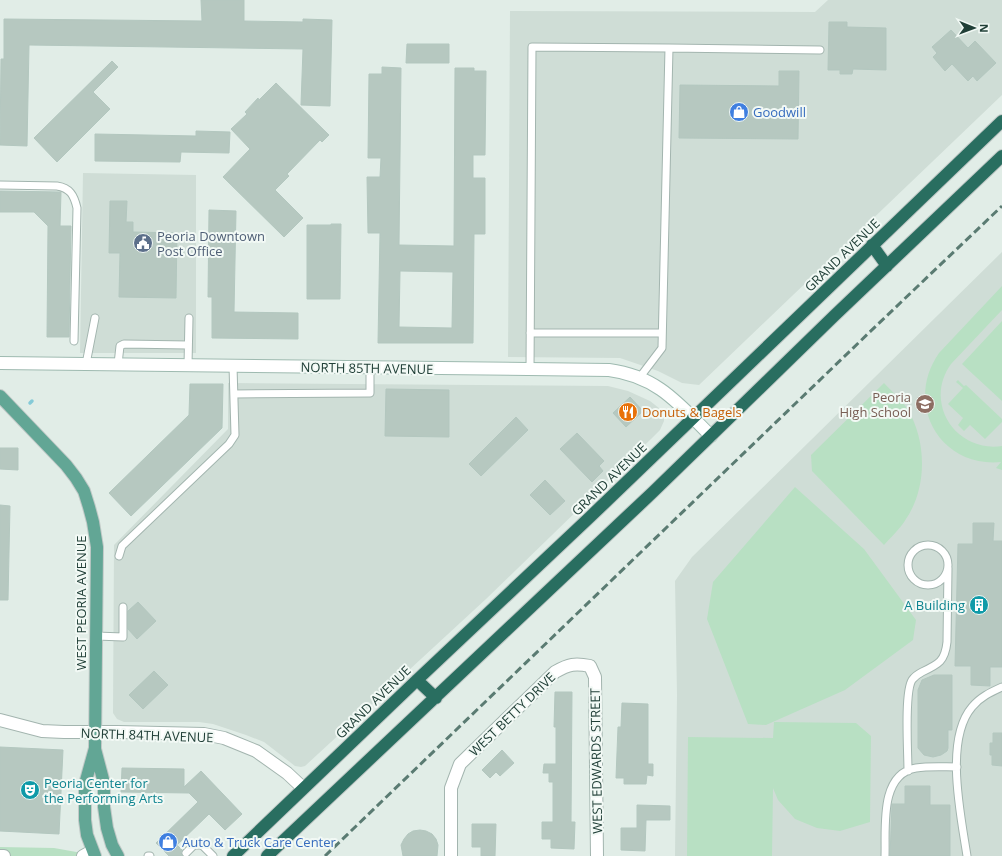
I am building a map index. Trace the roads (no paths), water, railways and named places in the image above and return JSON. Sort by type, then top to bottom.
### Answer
[{"type":"highway","name":"GRAND AVENUE","points":[[233,856],[303,788],[500,603],[1002,121]]},
{"type":"highway","points":[[267,856],[436,698],[1002,156]]},
{"type":"highway","points":[[872,245],[888,266]]},
{"type":"highway","points":[[417,680],[436,698]]},
{"type":"main road","name":"WEST PEORIA AVENUE","points":[[0,396],[66,465],[84,491],[91,514],[96,540],[95,748],[104,783],[104,807],[108,828],[112,844],[118,856]]},
{"type":"main road","name":"WEST PEORIA AVENUE","points":[[90,854],[85,820],[85,784],[95,748]]},
{"type":"street","name":"NORTH 85TH AVENUE","points":[[0,363],[620,371],[640,377],[659,387],[680,404],[711,436]]},
{"type":"street","name":"WEST BETTY DRIVE","points":[[451,856],[451,788],[460,764],[555,672],[567,665],[578,664],[590,666]]},
{"type":"street","name":"WEST EDWARDS STREET","points":[[590,666],[595,677],[597,856]]},
{"type":"street","name":"NORTH 84TH AVENUE","points":[[0,720],[42,731],[204,734],[224,738],[256,751],[287,773],[303,788]]},
{"type":"lane","points":[[530,370],[532,47],[820,50]]},
{"type":"lane","points":[[640,377],[662,348],[669,48]]},
{"type":"lane","points":[[0,185],[66,187],[75,199],[77,208],[74,341]]},
{"type":"lane","points":[[86,364],[95,318]]},
{"type":"lane","points":[[188,365],[189,318]]},
{"type":"lane","points":[[530,333],[662,333]]},
{"type":"lane","points":[[118,364],[120,346],[124,344],[188,344]]},
{"type":"lane","points":[[119,556],[122,546],[229,444],[235,435],[233,366]]},
{"type":"lane","points":[[234,394],[370,393],[370,368]]},
{"type":"lane","points":[[908,771],[908,692],[913,679],[917,675],[938,664],[946,653],[948,568],[946,556],[938,547],[932,545],[926,545],[915,550],[908,561],[910,573],[918,582],[924,585],[931,585],[942,579],[948,568]]},
{"type":"lane","points":[[96,636],[123,637],[123,607]]},
{"type":"lane","points":[[967,856],[958,797],[956,767],[958,739],[962,725],[972,707],[985,695],[1002,686]]},
{"type":"lane","points":[[885,856],[887,799],[892,784],[903,773],[915,768],[956,767]]},
{"type":"lane","points":[[186,853],[194,845],[202,845],[213,856]]},
{"type":"railway","points":[[325,856],[1002,206]]},
{"type":"place","name":"Goodwill","points":[[739,112]]},
{"type":"place","name":"Peoria Downtown Post Office","points":[[143,243]]},
{"type":"place","name":"Peoria High School","points":[[925,404]]},
{"type":"place","name":"Donuts & Bagels","points":[[628,412]]},
{"type":"place","name":"A Building","points":[[979,605]]},
{"type":"place","name":"Peoria Center for the Performing Arts","points":[[30,790]]},
{"type":"place","name":"Auto & Truck Care Center","points":[[168,842]]}]
